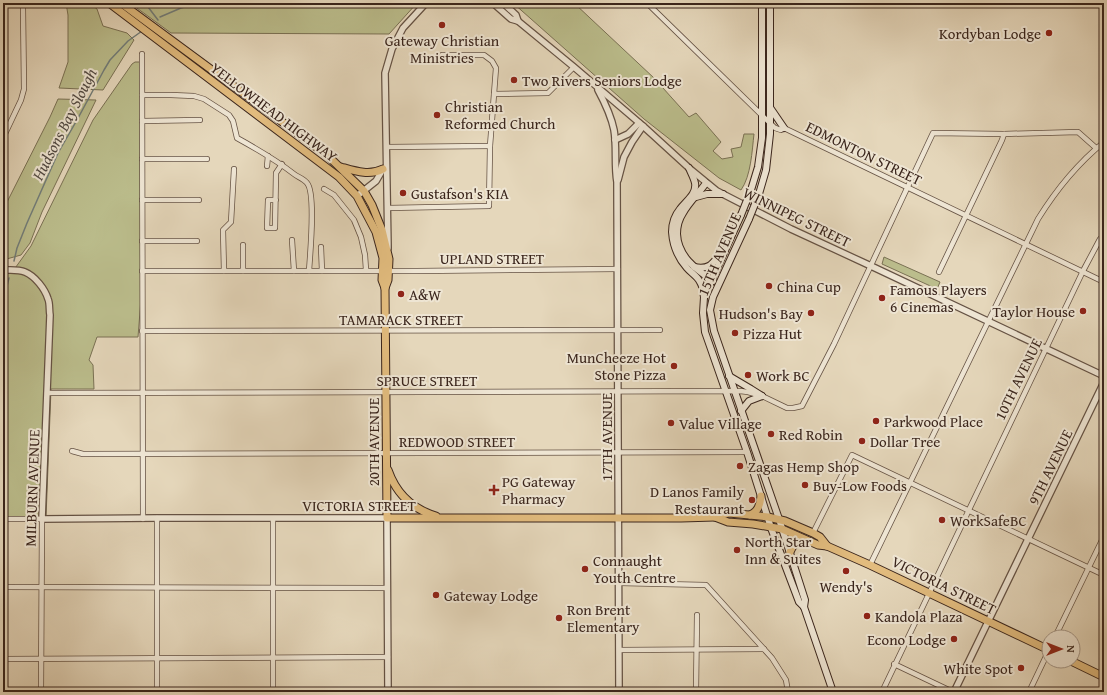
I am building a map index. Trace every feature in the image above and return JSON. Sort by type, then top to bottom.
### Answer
[{"type":"highway","name":"YELLOWHEAD HIGHWAY","points":[[109,3],[339,177],[357,196],[376,232],[385,271]]},
{"type":"highway","name":"YELLOWHEAD HIGHWAY","points":[[121,3],[327,155],[340,167],[364,191],[372,205],[382,230],[388,259]]},
{"type":"highway","points":[[340,167],[360,173],[377,172],[383,169]]},
{"type":"highway","name":"20TH AVENUE","points":[[387,518],[385,288],[388,280],[385,271],[388,259]]},
{"type":"highway","points":[[386,466],[392,481],[410,503],[427,513],[444,518]]},
{"type":"highway","points":[[750,515],[755,513],[758,509],[761,496]]},
{"type":"highway","name":"VICTORIA STREET","points":[[387,518],[715,517],[729,513],[779,519],[820,537],[826,546]]},
{"type":"highway","name":"VICTORIA STREET","points":[[715,517],[728,522],[747,523],[782,530],[818,545],[826,546],[870,565],[1041,646]]},
{"type":"highway","points":[[790,552],[793,545],[803,538]]},
{"type":"highway","points":[[1081,666],[1104,677]]},
{"type":"main road","name":"15TH AVENUE","points":[[762,4],[762,138],[758,167],[741,215],[704,297],[703,313],[705,332],[747,452],[771,528],[800,602],[804,607]]},
{"type":"main road","name":"15TH AVENUE","points":[[770,4],[770,143],[767,162],[759,194],[712,297],[710,310],[714,331],[790,552],[805,600],[804,607]]},
{"type":"main road","points":[[770,108],[784,128]]},
{"type":"main road","points":[[689,168],[695,183],[695,190],[675,217],[672,230],[673,242],[678,256],[700,281],[704,297]]},
{"type":"main road","points":[[706,183],[683,212],[677,230],[677,241],[682,254],[694,267],[718,285]]},
{"type":"main road","points":[[695,198],[707,194],[723,194]]},
{"type":"main road","points":[[694,267],[703,268],[710,266],[727,245]]},
{"type":"main road","points":[[729,376],[762,396]]},
{"type":"main road","points":[[741,411],[749,401],[762,396]]},
{"type":"main road","points":[[804,607],[833,692]]},
{"type":"street","name":"20TH AVENUE","points":[[388,259],[385,73],[392,49],[403,28],[426,3]]},
{"type":"street","name":"WINNIPEG STREET","points":[[493,3],[511,19],[518,21],[574,67],[717,191],[790,229],[1104,376]]},
{"type":"street","name":"WINNIPEG STREET","points":[[502,3],[516,15],[518,21]]},
{"type":"street","points":[[647,3],[770,125]]},
{"type":"street","points":[[697,4],[1104,3]]},
{"type":"street","points":[[3,138],[23,95],[23,8]]},
{"type":"street","points":[[142,54],[143,519]]},
{"type":"street","points":[[388,208],[489,206],[490,146],[496,68],[492,61],[484,54],[442,55]]},
{"type":"street","points":[[494,94],[548,93],[574,67]]},
{"type":"street","name":"17TH AVENUE","points":[[597,88],[610,115],[614,131],[615,172],[617,182],[619,692]]},
{"type":"street","points":[[142,95],[194,96],[204,99],[229,115],[233,121],[237,138],[282,164],[308,183],[311,191],[312,218],[309,271]]},
{"type":"street","points":[[142,121],[200,120]]},
{"type":"street","points":[[615,140],[628,134],[641,125]]},
{"type":"street","name":"17TH AVENUE","points":[[617,182],[624,157],[641,125]]},
{"type":"street","name":"EDMONTON STREET","points":[[770,125],[781,130],[784,128],[1104,282]]},
{"type":"street","points":[[871,266],[933,133],[1004,134],[1078,132],[1096,148]]},
{"type":"street","points":[[939,272],[1004,134]]},
{"type":"street","points":[[870,565],[1038,219],[1061,184],[1096,148],[1104,142]]},
{"type":"street","points":[[387,147],[490,146]]},
{"type":"street","points":[[267,166],[268,156]]},
{"type":"street","points":[[142,158],[207,158]]},
{"type":"street","name":"20TH AVENUE","points":[[357,196],[376,181],[387,161]]},
{"type":"street","points":[[276,200],[268,200],[267,228],[275,228],[276,200],[276,173],[282,164]]},
{"type":"street","points":[[224,271],[223,230],[232,222],[234,169]]},
{"type":"street","points":[[324,189],[334,195],[354,220],[361,237],[365,255],[366,270]]},
{"type":"street","points":[[142,200],[199,200]]},
{"type":"street","name":"10TH AVENUE","points":[[882,692],[894,664],[1083,271],[1104,234]]},
{"type":"street","points":[[292,240],[294,271]]},
{"type":"street","points":[[142,241],[197,241]]},
{"type":"street","points":[[242,245],[243,270]]},
{"type":"street","points":[[321,247],[322,271]]},
{"type":"street","name":"SPRUCE STREET","points":[[47,393],[734,391],[748,392],[762,396],[786,408],[793,408],[802,406],[834,344],[871,266]]},
{"type":"street","name":"UPLAND STREET","points":[[142,271],[618,269]]},
{"type":"street","name":"MILBURN AVENUE","points":[[3,270],[27,272],[34,278],[42,287],[48,298],[50,315],[42,519],[41,692]]},
{"type":"street","name":"TAMARACK STREET","points":[[142,331],[271,330],[385,332],[660,330]]},
{"type":"street","name":"9TH AVENUE","points":[[953,692],[1104,382]]},
{"type":"street","name":"REDWOOD STREET","points":[[72,451],[83,454],[747,452]]},
{"type":"street","points":[[813,533],[852,455],[1104,575]]},
{"type":"street","points":[[157,518],[157,692]]},
{"type":"street","name":"20TH AVENUE","points":[[387,518],[388,692]]},
{"type":"street","name":"VICTORIA STREET","points":[[3,519],[387,518]]},
{"type":"street","points":[[273,519],[273,692]]},
{"type":"street","points":[[1059,629],[1104,536]]},
{"type":"street","points":[[619,583],[706,585],[772,658],[786,680],[788,692]]},
{"type":"street","points":[[3,588],[387,588]]},
{"type":"street","points":[[696,692],[697,615]]},
{"type":"street","points":[[619,650],[764,649]]},
{"type":"street","points":[[3,659],[388,656]]},
{"type":"street","points":[[894,664],[953,692]]},
{"type":"street","points":[[1029,692],[1041,667]]},
{"type":"street","points":[[1102,692],[1104,687]]},
{"type":"green space","points":[[66,3],[89,3],[97,9],[103,26],[127,33],[134,40],[103,90],[59,88],[68,62],[68,15]]},
{"type":"green space","points":[[130,3],[417,3],[389,34],[171,33]]},
{"type":"green space","points":[[513,3],[574,3],[654,78],[689,117],[696,113],[721,142],[713,151],[722,159],[733,157],[731,149],[741,147],[744,134],[754,134],[749,171],[741,190],[719,178],[644,119]]},
{"type":"green space","points":[[135,62],[141,62],[143,273],[138,337],[97,337],[89,360],[93,365],[94,389],[51,389],[46,518],[3,518],[3,271],[13,271],[31,246],[93,120],[132,64]]},
{"type":"green space","points":[[58,99],[96,100],[42,212],[30,243],[21,255],[3,260],[3,210]]},
{"type":"green space","points":[[884,257],[940,282],[937,289],[882,264]]},
{"type":"waterway","points":[[145,3],[158,20]]},
{"type":"waterway","name":"Hudsons Bay Slough","points":[[160,17],[181,8],[200,3]]},
{"type":"waterway","name":"Hudsons Bay Slough","points":[[14,261],[17,248],[27,223],[58,153],[104,70],[110,60],[128,41],[142,31]]},
{"type":"waterway","name":"Hudsons Bay Slough","points":[[3,319],[9,278]]},
{"type":"place","name":"Gateway Christian Ministries","points":[[442,25]]},
{"type":"place","name":"Kordyban Lodge","points":[[1049,33]]},
{"type":"place","name":"Two Rivers Seniors Lodge","points":[[514,80]]},
{"type":"place","name":"Christian Reformed Church","points":[[437,115]]},
{"type":"place","name":"Gustafson's KIA","points":[[403,193]]},
{"type":"place","name":"China Cup","points":[[769,286]]},
{"type":"place","name":"A&W","points":[[401,294]]},
{"type":"place","name":"Famous Players 6 Cinemas","points":[[882,298]]},
{"type":"place","name":"Taylor House","points":[[1083,311]]},
{"type":"place","name":"Hudson's Bay","points":[[811,313]]},
{"type":"place","name":"Pizza Hut","points":[[735,333]]},
{"type":"place","name":"MunCheeze Hot Stone Pizza","points":[[674,366]]},
{"type":"place","name":"Work BC","points":[[748,375]]},
{"type":"place","name":"Parkwood Place","points":[[876,421]]},
{"type":"place","name":"Value Village","points":[[671,423]]},
{"type":"place","name":"Red Robin","points":[[771,434]]},
{"type":"place","name":"Dollar Tree","points":[[862,441]]},
{"type":"place","name":"Zagas Hemp Shop","points":[[740,466]]},
{"type":"place","name":"Buy-Low Foods","points":[[805,485]]},
{"type":"place","name":"PG Gateway Pharmacy","points":[[494,490]]},
{"type":"place","name":"D Lanos Family Restaurant","points":[[752,500]]},
{"type":"place","name":"WorkSafeBC","points":[[942,520]]},
{"type":"place","name":"North Star Inn & Suites","points":[[737,550]]},
{"type":"place","name":"Connaught Youth Centre","points":[[585,569]]},
{"type":"place","name":"Wendy's","points":[[846,571]]},
{"type":"place","name":"Gateway Lodge","points":[[436,595]]},
{"type":"place","name":"Kandola Plaza","points":[[867,616]]},
{"type":"place","name":"Ron Brent Elementary","points":[[559,618]]},
{"type":"place","name":"Econo Lodge","points":[[954,639]]},
{"type":"place","name":"White Spot","points":[[1021,668]]}]
